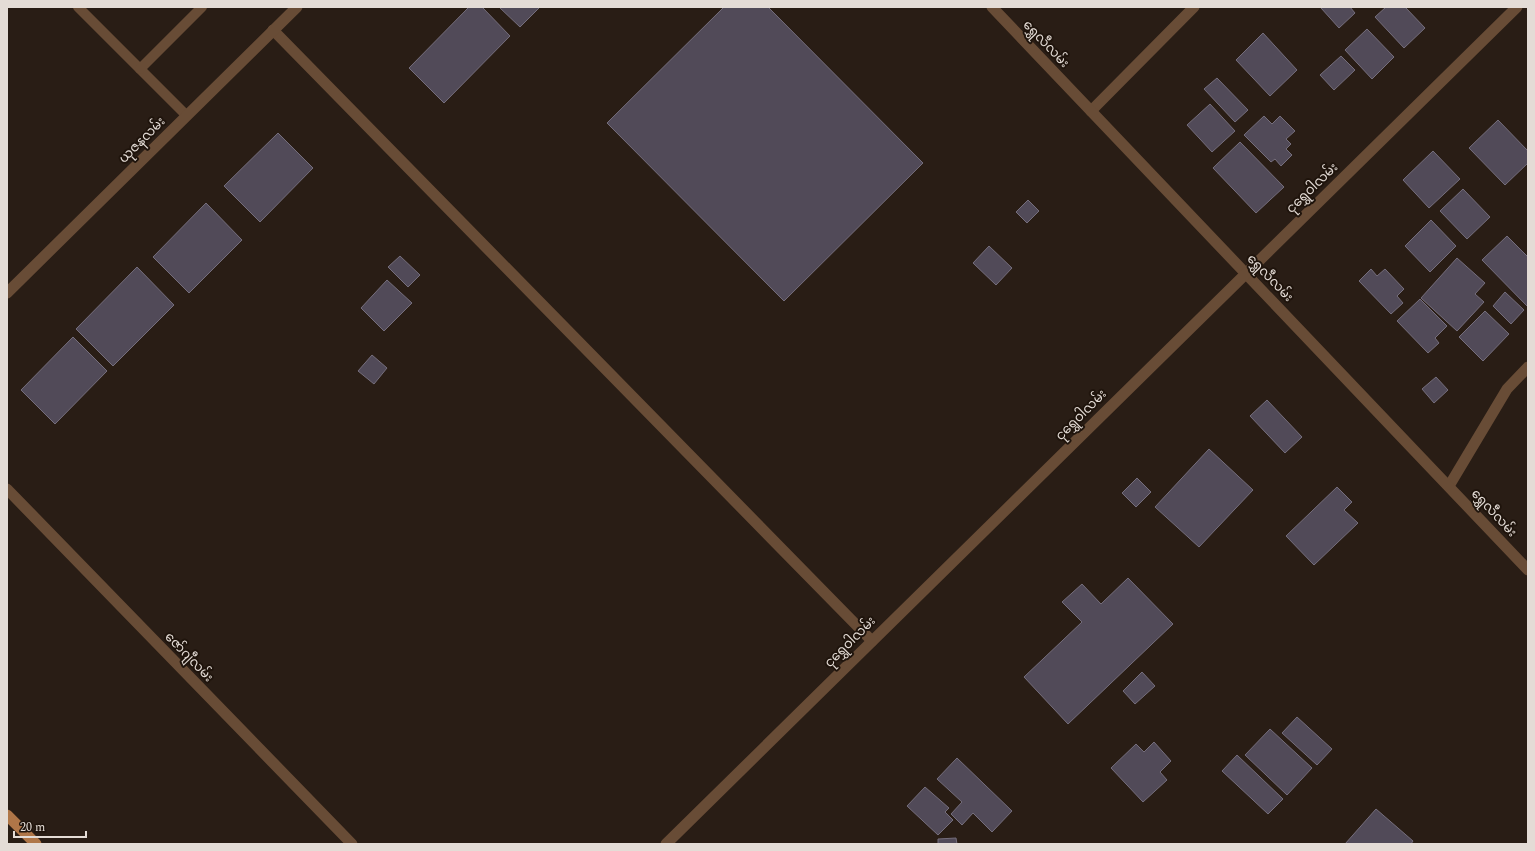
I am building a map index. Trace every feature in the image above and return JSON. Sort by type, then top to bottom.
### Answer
[{"type":"main road","points":[[7,815],[36,844]]},
{"type":"street","name":"ယုဇနလမ်း","points":[[7,293],[296,7]]},
{"type":"street","name":"ရွှေလီလမ်း","points":[[992,7],[1528,570]]},
{"type":"street","points":[[1091,111],[1194,7]]},
{"type":"street","name":"ငုရွှေဝါလမ်း","points":[[666,844],[1245,272],[1517,7]]},
{"type":"street","points":[[274,30],[872,640]]},
{"type":"street","points":[[1449,486],[1507,389],[1528,366]]},
{"type":"street","name":"ဇော်ဂျီလမ်း","points":[[7,489],[352,844]]},
{"type":"lane","points":[[78,7],[186,115]]},
{"type":"lane","points":[[140,68],[202,7]]},
{"type":"building","points":[[469,7],[482,7],[510,36],[444,103],[409,68]]},
{"type":"building","points":[[499,7],[540,7],[520,27]]},
{"type":"building","points":[[724,7],[768,7],[923,163],[784,301],[607,123]]},
{"type":"building","points":[[1350,7],[1355,13],[1339,28],[1321,8]]},
{"type":"building","points":[[1386,7],[1405,7],[1425,28],[1404,48],[1375,17]]},
{"type":"building","points":[[1367,29],[1394,57],[1372,79],[1345,50]]},
{"type":"building","points":[[1263,33],[1297,70],[1270,96],[1236,60]]},
{"type":"building","points":[[1341,56],[1355,70],[1334,90],[1320,75]]},
{"type":"building","points":[[1217,78],[1248,110],[1235,122],[1204,89]]},
{"type":"building","points":[[1210,104],[1235,131],[1212,152],[1187,125]]},
{"type":"building","points":[[1264,116],[1272,124],[1280,116],[1295,131],[1286,139],[1291,144],[1286,149],[1292,155],[1281,166],[1275,159],[1271,162],[1244,135]]},
{"type":"building","points":[[1498,120],[1528,151],[1528,163],[1505,185],[1469,148]]},
{"type":"building","points":[[278,133],[313,168],[260,222],[224,186]]},
{"type":"building","points":[[1240,142],[1284,187],[1256,213],[1213,168]]},
{"type":"building","points":[[1433,151],[1460,179],[1429,208],[1403,180]]},
{"type":"building","points":[[1463,189],[1490,217],[1467,239],[1440,211]]},
{"type":"building","points":[[1028,200],[1039,211],[1027,223],[1016,212]]},
{"type":"building","points":[[206,203],[242,240],[189,293],[153,257]]},
{"type":"building","points":[[1431,220],[1456,246],[1430,272],[1405,246]]},
{"type":"building","points":[[1507,236],[1528,257],[1528,307],[1482,260]]},
{"type":"building","points":[[989,246],[1012,268],[996,285],[973,263]]},
{"type":"building","points":[[400,256],[420,275],[408,287],[388,267]]},
{"type":"building","points":[[1457,258],[1485,283],[1475,294],[1484,302],[1457,331],[1421,298]]},
{"type":"building","points":[[137,267],[174,305],[113,366],[76,329]]},
{"type":"building","points":[[1371,269],[1377,276],[1385,269],[1404,289],[1397,296],[1403,303],[1391,314],[1359,281]]},
{"type":"building","points":[[387,280],[412,303],[384,331],[361,308]]},
{"type":"building","points":[[1505,292],[1524,310],[1511,324],[1493,306]]},
{"type":"building","points":[[1420,299],[1447,326],[1435,338],[1439,343],[1428,353],[1397,321]]},
{"type":"building","points":[[1485,311],[1509,334],[1483,361],[1459,337]]},
{"type":"building","points":[[73,337],[107,371],[55,424],[21,390]]},
{"type":"building","points":[[372,355],[387,368],[374,384],[358,371]]},
{"type":"building","points":[[1436,377],[1448,390],[1434,403],[1422,389]]},
{"type":"building","points":[[1267,400],[1302,437],[1285,453],[1250,416]]},
{"type":"building","points":[[1209,449],[1253,490],[1199,547],[1155,507]]},
{"type":"building","points":[[1137,478],[1151,492],[1136,507],[1122,493]]},
{"type":"building","points":[[1337,487],[1352,502],[1344,510],[1358,523],[1314,565],[1286,536]]},
{"type":"building","points":[[1128,578],[1173,624],[1068,724],[1024,677],[1082,622],[1062,602],[1082,584],[1101,604]]},
{"type":"building","points":[[1142,672],[1155,686],[1135,704],[1123,691]]},
{"type":"building","points":[[1297,717],[1332,749],[1317,765],[1282,733]]},
{"type":"building","points":[[1270,729],[1312,768],[1287,795],[1245,755]]},
{"type":"building","points":[[1154,742],[1171,761],[1160,772],[1167,780],[1143,802],[1111,768],[1136,744],[1144,752]]},
{"type":"building","points":[[1237,755],[1283,799],[1268,814],[1222,771]]},
{"type":"building","points":[[957,758],[1012,811],[992,832],[973,813],[962,825],[951,814],[962,802],[937,779]]},
{"type":"building","points":[[925,787],[949,808],[945,812],[953,820],[938,835],[907,806]]},
{"type":"building","points":[[1376,809],[1413,841],[1411,844],[1345,844]]},
{"type":"building","points":[[956,838],[957,844],[938,844],[938,839]]}]
